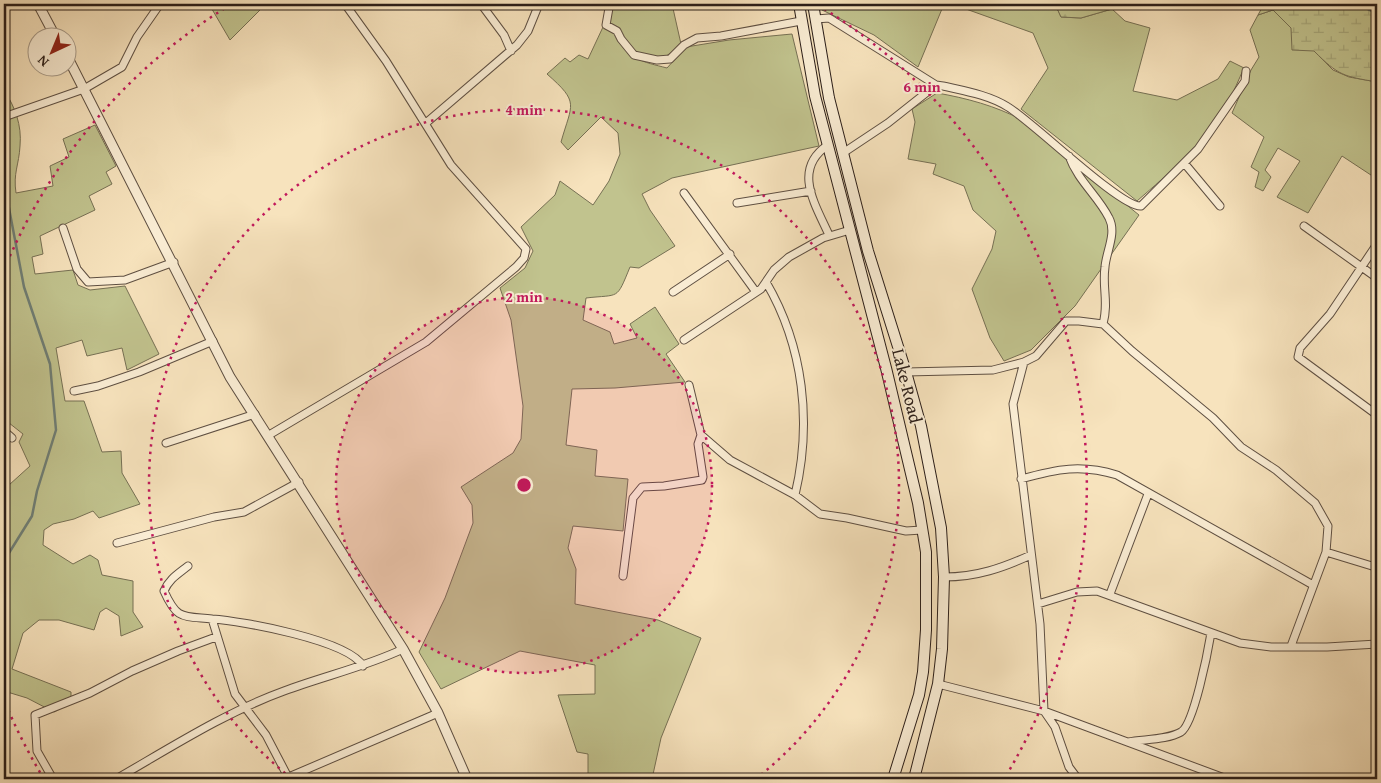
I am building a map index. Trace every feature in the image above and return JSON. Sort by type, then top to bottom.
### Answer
[{"type":"main road","name":"Lake Road","points":[[798,4],[815,96],[886,368],[926,552],[926,630],[923,672],[919,696],[893,779]]},
{"type":"main road","name":"Lake Road","points":[[813,4],[829,98],[868,251],[906,372],[920,426],[941,528],[944,577],[942,648],[938,684],[914,779]]},
{"type":"street","points":[[38,4],[51,28]]},
{"type":"street","points":[[4,117],[84,89],[124,64],[137,37],[160,4]]},
{"type":"street","points":[[269,435],[426,342],[476,302],[524,258],[526,249],[460,176],[426,122],[345,4]]},
{"type":"street","points":[[481,4],[504,35],[511,51]]},
{"type":"street","points":[[426,122],[511,51],[528,31],[539,4]]},
{"type":"street","points":[[609,8],[605,22],[607,27],[616,30],[631,53],[641,58],[665,61],[698,38],[722,36],[801,21]]},
{"type":"street","points":[[816,19],[829,18],[936,85],[972,93],[1006,105],[1109,188],[1138,207],[1144,205],[1185,164],[1212,132],[1235,98],[1245,80],[1246,71]]},
{"type":"street","points":[[78,77],[174,262],[230,377],[299,482],[403,649],[438,713],[467,779]]},
{"type":"street","points":[[843,153],[888,124],[936,85]]},
{"type":"street","points":[[828,145],[814,156],[810,162],[808,177],[811,191],[829,235]]},
{"type":"street","points":[[1069,155],[1078,175],[1105,211],[1112,226],[1105,265],[1108,303],[1103,324]]},
{"type":"street","points":[[1185,164],[1220,206]]},
{"type":"street","points":[[738,204],[811,191]]},
{"type":"street","points":[[684,193],[756,292]]},
{"type":"street","points":[[1304,226],[1363,266],[1377,278]]},
{"type":"street","points":[[62,228],[78,269],[88,282],[125,280],[174,262]]},
{"type":"street","points":[[684,340],[756,292],[774,270],[789,257],[829,235],[850,230]]},
{"type":"street","points":[[1377,244],[1330,314],[1300,348],[1298,357],[1377,415]]},
{"type":"street","points":[[673,292],[730,254]]},
{"type":"street","points":[[766,282],[788,324],[798,365],[804,412],[802,463],[795,495]]},
{"type":"street","points":[[906,372],[993,370],[1024,362],[1036,356],[1066,322],[1103,324],[1132,351],[1206,412],[1241,447],[1276,470],[1315,504],[1328,526],[1326,552],[1291,646]]},
{"type":"street","points":[[74,391],[98,386],[139,372],[213,341]]},
{"type":"street","points":[[1024,362],[1013,404],[1038,604],[1044,711],[1055,726],[1069,767],[1078,779]]},
{"type":"street","points":[[623,576],[633,498],[642,487],[664,486],[702,480],[698,444],[701,436],[689,385]]},
{"type":"street","points":[[166,443],[255,414]]},
{"type":"street","points":[[4,431],[12,438]]},
{"type":"street","points":[[701,436],[730,460],[795,495],[820,514],[846,518],[882,528],[906,531],[922,530]]},
{"type":"street","points":[[1021,479],[1057,470],[1087,468],[1117,476],[1313,585]]},
{"type":"street","points":[[116,543],[214,517],[244,512],[299,482]]},
{"type":"street","points":[[1110,594],[1148,494]]},
{"type":"street","points":[[1326,552],[1377,566]]},
{"type":"street","points":[[944,577],[979,574],[1002,568],[1031,555]]},
{"type":"street","points":[[188,566],[174,577],[164,591],[172,608],[180,615],[283,629],[354,656],[363,666]]},
{"type":"street","points":[[1038,604],[1086,591],[1110,594],[1240,643],[1350,647],[1377,644]]},
{"type":"street","points":[[212,618],[216,637],[235,694],[266,735],[287,779],[438,713]]},
{"type":"street","points":[[1127,742],[1176,734],[1188,726],[1203,674],[1211,633]]},
{"type":"street","points":[[53,779],[38,751],[35,715],[90,693],[132,671],[178,651],[216,637]]},
{"type":"street","points":[[116,779],[246,707],[284,691],[363,666],[403,649]]},
{"type":"street","points":[[938,684],[1044,711],[1227,779]]},
{"type":"green space","points":[[209,4],[262,4],[260,10],[230,40]]},
{"type":"green space","points":[[613,4],[672,4],[681,44],[670,54],[659,58],[650,58],[640,54],[607,21]]},
{"type":"green space","points":[[821,4],[944,4],[918,67],[874,35],[822,10]]},
{"type":"green space","points":[[952,4],[1055,4],[1061,17],[1081,18],[1112,9],[1125,21],[1150,28],[1133,91],[1177,100],[1218,79],[1230,61],[1244,68],[1228,103],[1210,130],[1187,156],[1137,201],[1021,109],[1048,68],[1033,33]]},
{"type":"green space","points":[[1055,4],[1109,4],[1112,9],[1081,18],[1061,17]]},
{"type":"green space","points":[[1264,4],[1377,4],[1377,82],[1342,74],[1314,51],[1292,50],[1291,28],[1273,10],[1258,15]]},
{"type":"green space","points":[[1273,10],[1333,70],[1349,77],[1377,82],[1377,179],[1342,156],[1308,213],[1277,197],[1300,161],[1278,148],[1265,170],[1271,177],[1263,191],[1255,187],[1259,172],[1251,167],[1264,137],[1232,113],[1251,70],[1259,57],[1250,30],[1258,15]]},
{"type":"green space","points":[[603,27],[616,33],[624,49],[636,58],[667,68],[686,47],[729,40],[792,34],[819,146],[672,178],[642,194],[650,210],[675,246],[639,268],[630,267],[622,286],[616,294],[586,298],[583,320],[610,332],[614,344],[637,338],[630,324],[655,307],[679,344],[666,354],[685,382],[615,388],[572,389],[566,445],[597,450],[595,476],[628,479],[623,531],[573,526],[568,548],[576,569],[575,604],[658,620],[701,638],[661,738],[652,779],[588,779],[588,754],[577,752],[558,695],[595,694],[595,665],[520,651],[441,689],[419,652],[445,598],[473,523],[472,505],[461,487],[513,453],[521,439],[523,406],[511,320],[500,288],[525,268],[533,251],[521,227],[555,195],[560,181],[593,205],[609,181],[620,154],[618,133],[601,117],[568,150],[561,142],[570,111],[569,98],[565,91],[547,74],[565,58],[570,62],[579,55],[588,59]]},
{"type":"green space","points":[[4,90],[14,110],[20,131],[15,180],[16,193],[53,186],[50,166],[69,157],[63,139],[95,125],[116,166],[106,172],[112,184],[89,196],[95,210],[40,236],[43,254],[32,257],[35,274],[73,270],[78,285],[90,290],[125,286],[159,354],[127,370],[122,348],[87,356],[82,340],[56,348],[65,401],[84,401],[102,452],[121,451],[122,473],[140,504],[99,518],[93,511],[74,519],[53,524],[44,530],[43,545],[73,564],[90,555],[98,560],[102,575],[133,581],[133,612],[143,627],[121,636],[119,616],[106,608],[100,612],[94,630],[59,620],[39,620],[23,633],[12,669],[71,692],[71,703],[54,712],[27,698],[4,691],[4,480],[9,485],[30,466],[19,442],[23,434],[4,419],[4,381],[9,373],[4,369]]},
{"type":"green space","points":[[937,93],[981,103],[1022,120],[1139,215],[1075,306],[1031,350],[1004,361],[990,338],[972,289],[992,249],[996,231],[973,210],[964,186],[933,174],[936,164],[908,159],[915,122],[912,109]]},
{"type":"waterway","points":[[1358,4],[1377,14]]},
{"type":"waterway","points":[[4,182],[24,287],[50,364],[56,430],[37,491],[32,516],[4,561]]}]
